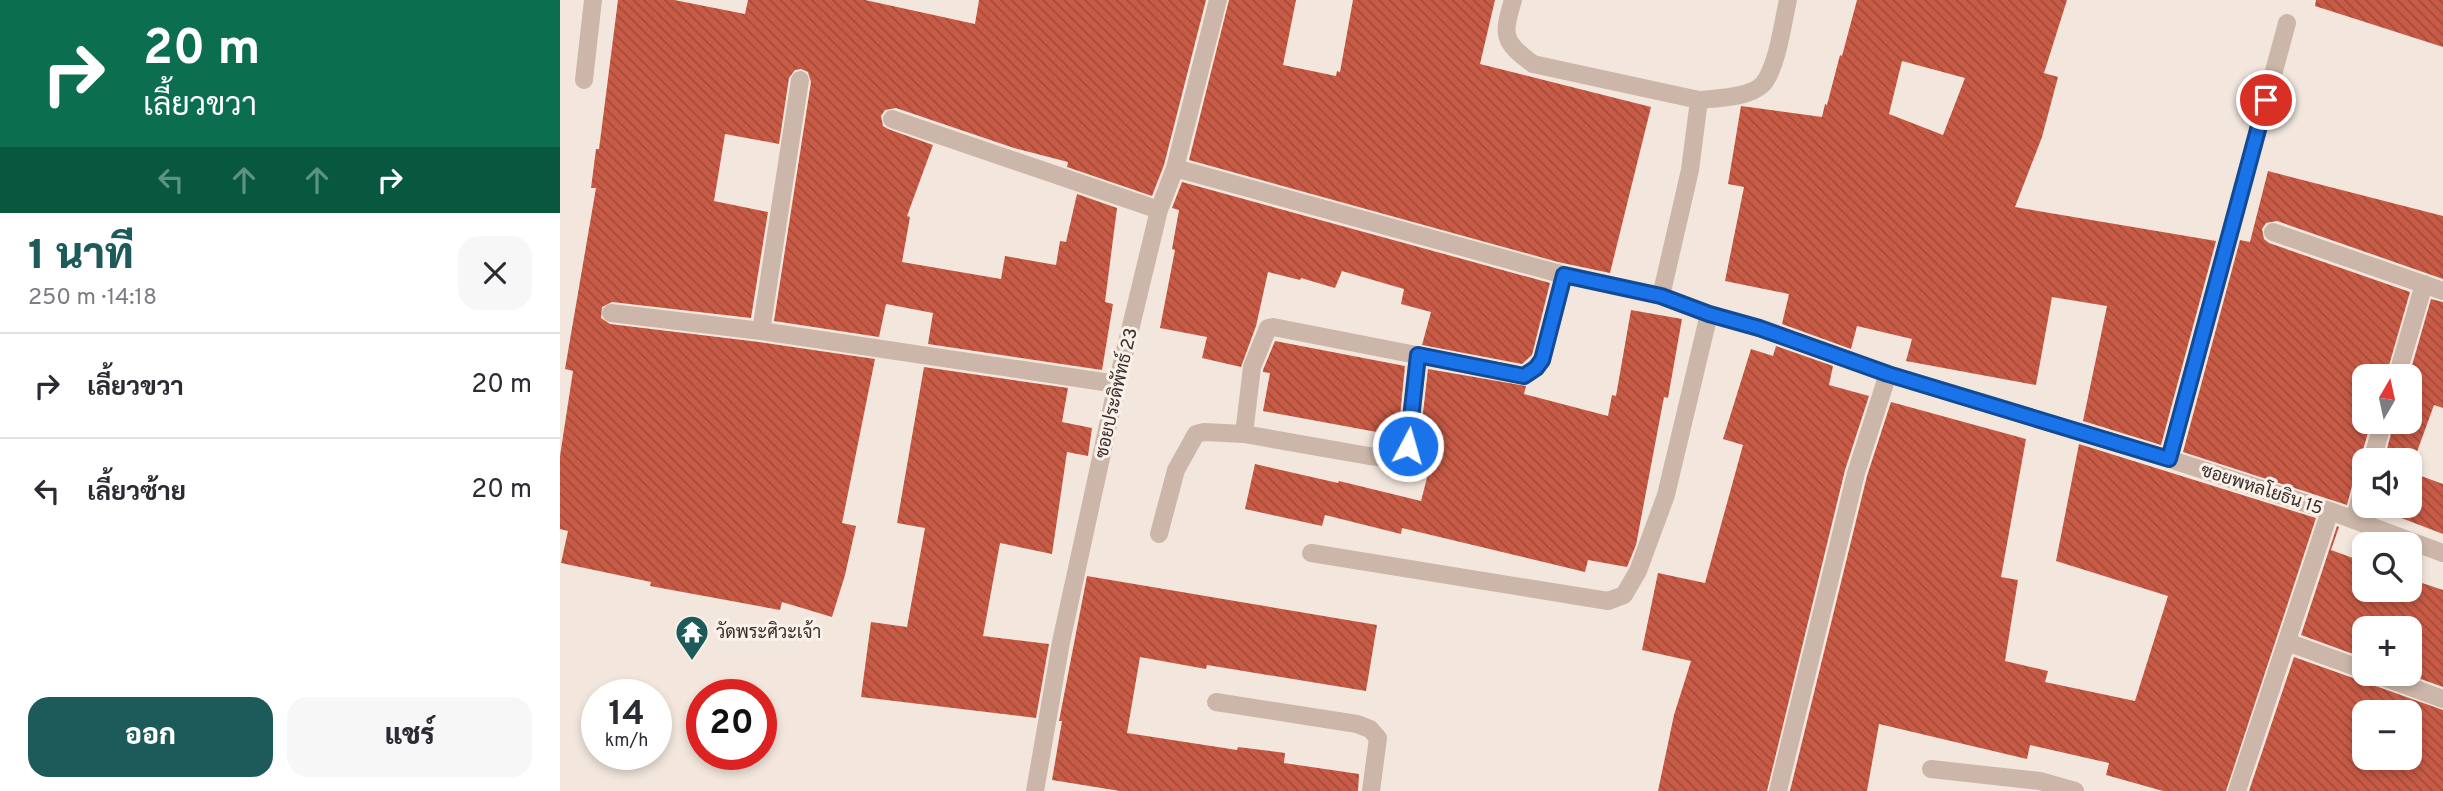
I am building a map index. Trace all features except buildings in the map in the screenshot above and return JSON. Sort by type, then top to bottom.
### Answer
[{"type":"street","points":[[584,80],[593,0]]},
{"type":"street","name":"ซอยประดิพัทธ์ 23","points":[[1035,791],[1061,642],[1117,384],[1160,210],[1175,168],[1218,0]]},
{"type":"street","points":[[1513,0],[1505,27],[1512,48],[1533,64],[1699,100],[1747,93],[1762,85],[1772,67],[1788,0]]},
{"type":"street","points":[[2169,459],[2287,23]]},
{"type":"street","points":[[761,331],[800,80]]},
{"type":"street","points":[[1661,296],[1690,170],[1699,100]]},
{"type":"street","points":[[892,119],[1160,210]]},
{"type":"street","name":"ซอยพหลโยธิน 15","points":[[1175,168],[1564,275],[1661,296],[1888,374],[2330,511],[2443,553]]},
{"type":"street","points":[[2273,232],[2443,291]]},
{"type":"street","points":[[1244,434],[1252,367],[1264,332],[1268,328],[1524,376],[1542,360],[1564,275]]},
{"type":"street","points":[[2401,364],[2424,284]]},
{"type":"street","points":[[611,313],[761,331],[1117,384]]},
{"type":"street","points":[[1311,553],[1608,601],[1624,595],[1638,571],[1666,495],[1709,314]]},
{"type":"street","points":[[1159,534],[1176,470],[1196,435],[1204,432],[1244,434],[1369,456],[1388,458],[1402,455],[1408,446],[1418,355]]},
{"type":"street","points":[[1778,791],[1856,473],[1888,374]]},
{"type":"street","points":[[2237,791],[2330,511]]},
{"type":"street","points":[[2287,642],[2352,666]]},
{"type":"street","points":[[2408,686],[2443,699]]},
{"type":"street","points":[[1216,702],[1357,724],[1370,729],[1378,738],[1371,791]]},
{"type":"street","points":[[1931,769],[2039,781],[2075,791]]},
{"type":"place","name":"วัดพระศิวะเจ้า","points":[[692,662]]},
{"type":"route","points":[[1408,446],[1418,355],[1524,376],[1542,360],[1564,275],[1661,296],[1888,374],[2169,459],[2266,100]]}]
